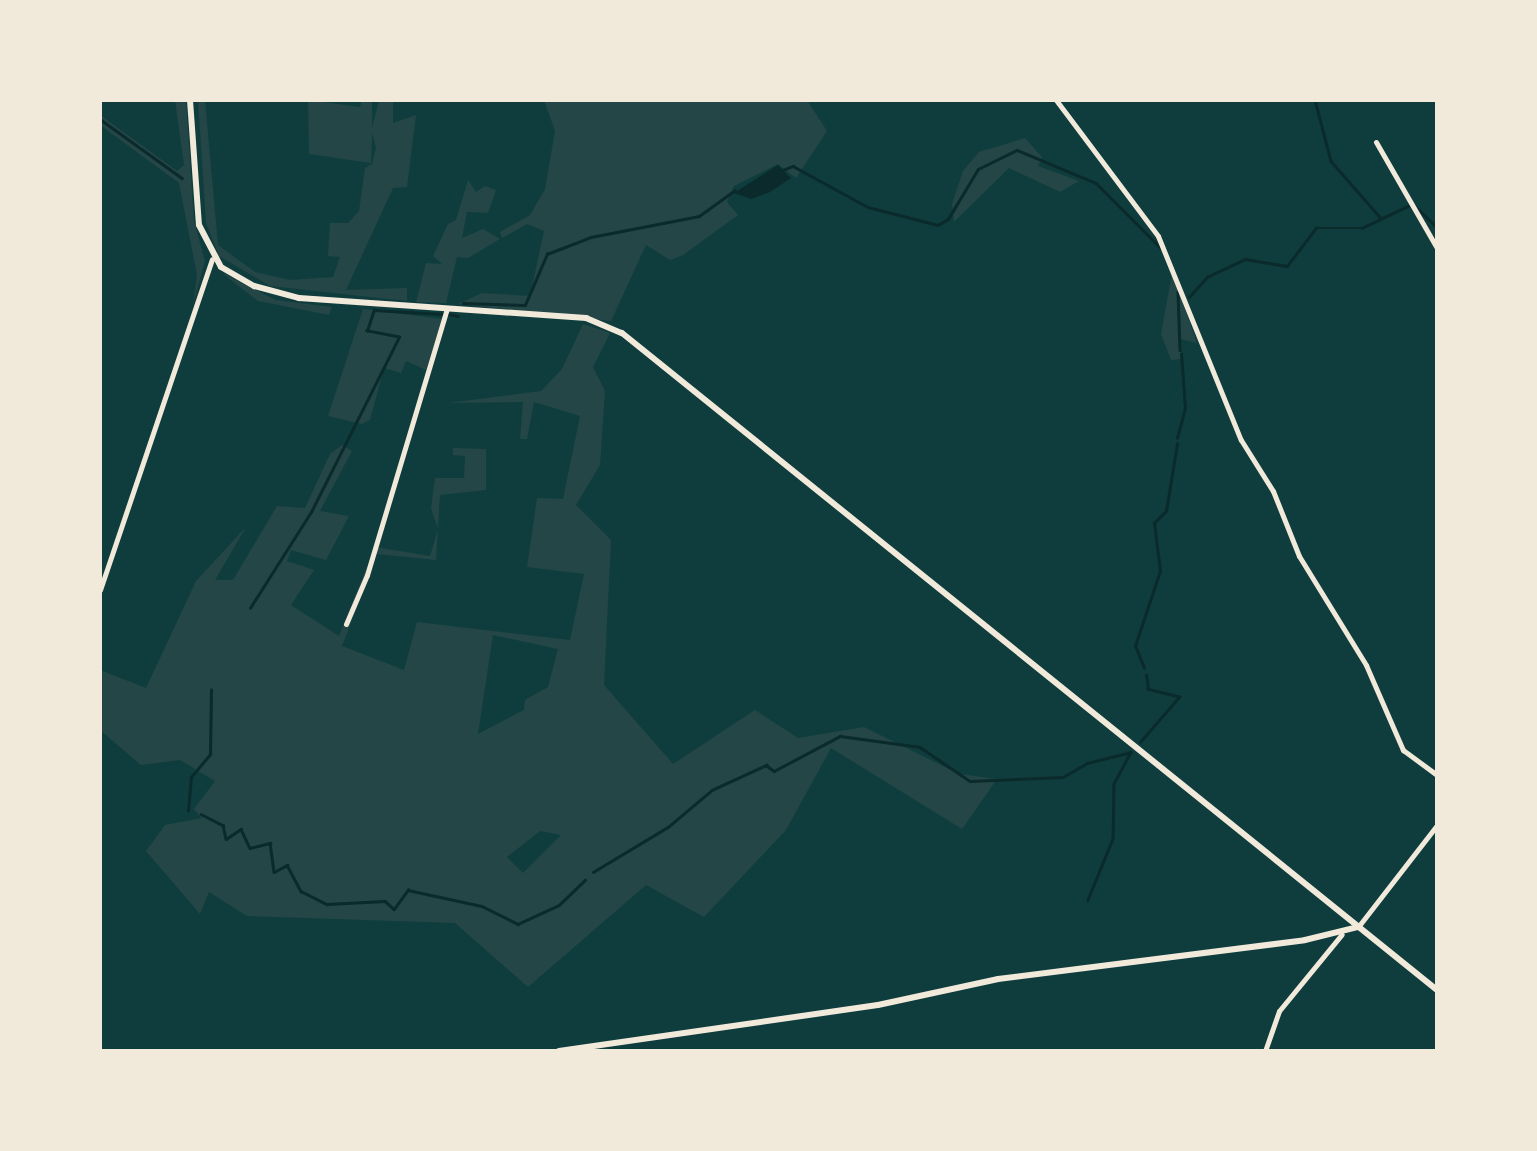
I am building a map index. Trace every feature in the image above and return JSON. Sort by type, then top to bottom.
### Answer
[{"type":"main road","points":[[190,100],[199,226],[212,259],[276,294],[604,323],[1437,990]]},
{"type":"main road","points":[[560,1051],[878,1005],[998,979],[1342,934],[1358,926]]},
{"type":"street","points":[[1056,100],[1158,236],[1241,440],[1273,491],[1299,556],[1366,665],[1403,750],[1437,775]]},
{"type":"street","points":[[1376,142],[1437,248]]},
{"type":"street","points":[[100,590],[212,259]]},
{"type":"street","points":[[346,624],[367,575],[447,309]]},
{"type":"street","points":[[1358,926],[1437,825]]},
{"type":"street","points":[[1265,1051],[1278,1012],[1342,934]]},
{"type":"shaded area","points":[[175,100],[186,100],[194,221],[205,261],[193,305],[197,275],[179,183],[100,125],[100,115],[177,171],[184,165]]},
{"type":"shaded area","points":[[198,100],[205,100],[218,245],[255,272],[290,280],[333,277],[340,257],[328,256],[330,223],[348,223],[359,211],[365,168],[372,164],[376,148],[372,132],[371,163],[309,154],[308,100],[360,107],[362,100],[372,100],[372,128],[379,100],[393,100],[393,123],[416,115],[407,187],[393,188],[346,290],[407,288],[407,301],[270,286],[219,256],[206,223]]},
{"type":"shaded area","points":[[544,100],[807,100],[827,131],[796,178],[778,164],[734,186],[727,202],[738,215],[683,255],[670,260],[646,245],[611,321],[458,304],[482,293],[530,296],[544,231],[527,224],[502,238],[500,232],[530,215],[545,189],[555,131]]},
{"type":"shaded area","points":[[1025,138],[1042,157],[1038,166],[1079,181],[1060,192],[1009,168],[954,222],[952,204],[963,171],[979,152]]},
{"type":"shaded area","points":[[778,165],[791,178],[770,192],[751,199],[734,193]]},
{"type":"shaded area","points":[[468,180],[476,192],[485,186],[496,190],[488,213],[467,212],[462,238],[483,229],[500,239],[468,258],[457,257],[446,303],[416,302],[426,263],[442,264],[433,256],[448,224],[456,220]]},
{"type":"shaded area","points":[[222,273],[276,300],[332,307],[329,315],[258,301]]},
{"type":"shaded area","points":[[1172,273],[1197,343],[1180,339],[1182,359],[1171,360],[1161,334]]},
{"type":"shaded area","points":[[363,309],[442,319],[426,370],[406,361],[401,373],[384,368],[370,420],[362,424],[328,416]]},
{"type":"shaded area","points":[[583,324],[610,333],[593,367],[605,391],[600,465],[576,505],[611,540],[604,685],[673,764],[755,710],[798,738],[864,727],[959,774],[997,779],[962,829],[831,748],[786,830],[704,917],[646,885],[528,987],[455,923],[247,916],[209,892],[200,914],[146,851],[165,825],[202,818],[194,809],[215,781],[180,760],[141,765],[100,730],[100,670],[146,688],[196,581],[246,527],[215,580],[233,580],[277,506],[305,508],[330,454],[342,445],[352,451],[320,511],[349,516],[326,560],[291,550],[287,561],[314,570],[291,605],[339,636],[375,547],[430,556],[438,529],[436,560],[377,554],[342,646],[404,670],[417,622],[570,640],[584,574],[527,567],[537,498],[563,499],[580,416],[534,402],[527,439],[520,439],[523,402],[448,403],[541,391],[562,369]],"holes":[[[493,635],[558,649],[548,687],[525,700],[524,710],[478,734]],[[540,831],[561,835],[523,873],[507,857]]]},
{"type":"shaded area","points":[[453,448],[486,449],[486,490],[440,495],[438,529],[431,508],[435,478],[464,478],[465,456],[453,455]]},
{"type":"waterway","points":[[1315,100],[1331,161],[1380,217]]},
{"type":"waterway","points":[[100,119],[182,178]]},
{"type":"waterway","points":[[783,170],[793,166],[868,207],[938,225],[948,219],[978,169],[1017,150],[1096,183],[1160,247]]},
{"type":"waterway","points":[[463,303],[525,305],[547,254],[591,237],[699,216],[735,190]]},
{"type":"waterway","points":[[1414,205],[1437,227]]},
{"type":"waterway","points":[[1189,297],[1207,277],[1245,259],[1287,266],[1316,228],[1362,228],[1408,206]]},
{"type":"waterway","points":[[1178,292],[1180,350]]},
{"type":"waterway","points":[[250,608],[311,512],[399,337],[367,331],[374,310],[442,314]]},
{"type":"waterway","points":[[449,314],[458,316]]},
{"type":"waterway","points":[[1177,438],[1185,408],[1181,354]]},
{"type":"waterway","points":[[1144,668],[1135,646],[1160,571],[1154,523],[1166,511],[1177,444]]},
{"type":"waterway","points":[[1140,742],[1179,697],[1148,689],[1146,675]]},
{"type":"waterway","points":[[188,811],[191,777],[210,754],[211,690]]},
{"type":"waterway","points":[[593,872],[668,827],[712,790],[766,765],[774,771],[840,736],[920,747],[970,781],[1063,777],[1087,763],[1131,752],[1114,784],[1113,839],[1088,900]]},
{"type":"waterway","points":[[201,814],[223,825],[226,839],[241,829],[250,848],[270,843],[274,872],[287,865],[301,891],[327,904],[385,901],[394,909],[408,890],[482,906],[518,924],[559,905],[585,880]]}]
